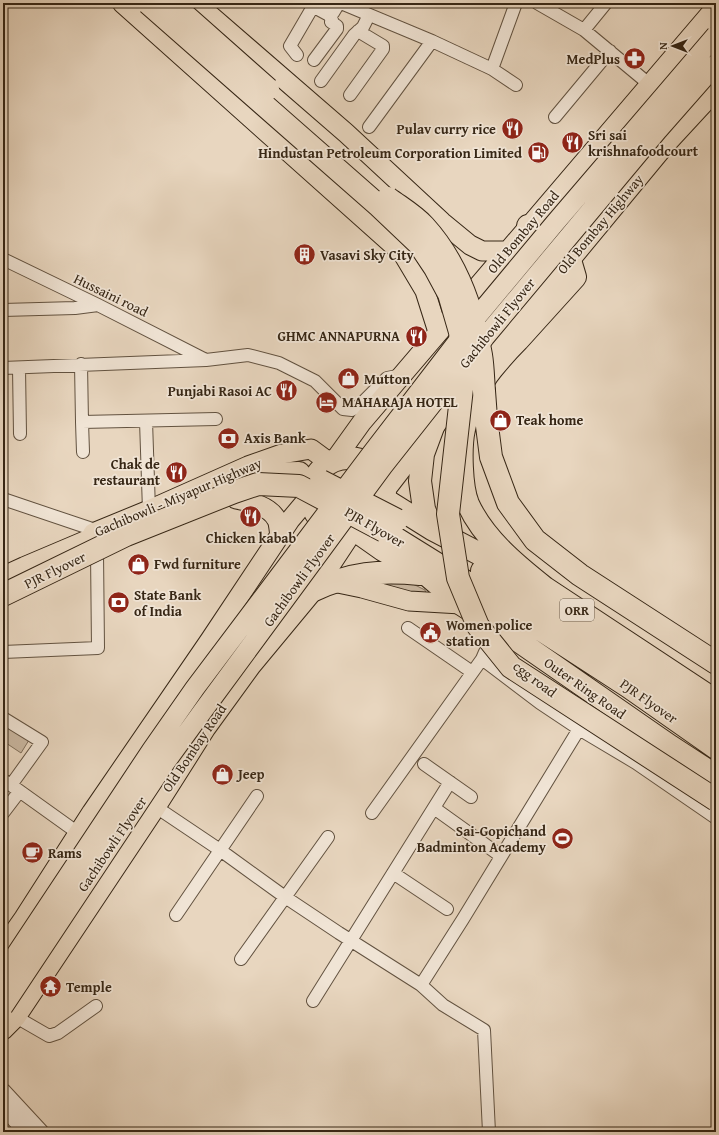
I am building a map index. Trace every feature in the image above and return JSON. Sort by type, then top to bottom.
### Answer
[{"type":"highway","points":[[148,3],[379,206],[419,244],[449,294],[460,332],[464,370],[448,514],[458,578],[478,626],[511,667],[716,800]]},
{"type":"highway","points":[[172,3],[229,53],[370,183],[422,225],[439,244],[458,276],[472,319],[481,355],[491,457],[508,503],[535,540],[580,575],[716,663]]},
{"type":"highway","points":[[528,226],[570,260],[575,277],[491,370],[476,395],[467,419],[464,429],[461,456],[463,483],[468,503],[483,529],[498,547],[519,567],[545,588]]},
{"type":"highway","points":[[432,529],[424,509],[420,482],[423,454],[433,428]]},
{"type":"highway","points":[[346,458],[358,460],[370,465],[378,475],[383,486],[384,496],[382,510],[375,520],[367,527],[345,532],[334,529],[325,524],[315,511],[311,494],[317,475],[324,467],[332,462],[346,458]]},
{"type":"highway","name":"PJR Flyover","points":[[3,578],[237,480],[264,474],[299,473],[325,482],[397,520],[547,610],[650,683],[716,726]]},
{"type":"highway","name":"PJR Flyover","points":[[3,595],[126,535],[234,492],[258,484],[299,486],[384,531],[495,600],[629,687],[716,748]]},
{"type":"highway","name":"ORR","points":[[384,496],[432,529],[545,588],[716,701]]},
{"type":"highway","name":"Outer Ring Road","points":[[354,531],[383,550],[427,575],[461,604],[716,776]]},
{"type":"highway","points":[[322,586],[355,575],[380,572],[427,575]]},
{"type":"main road","points":[[122,3],[403,254],[425,291],[438,332]]},
{"type":"main road","points":[[196,3],[346,133],[470,246],[482,251],[507,251]]},
{"type":"main road","name":"Old Bombay Road","points":[[332,462],[362,422],[716,7]]},
{"type":"main road","name":"Gachibowli Flyover","points":[[3,974],[146,758],[186,701],[377,447],[495,295],[575,199],[716,35]]},
{"type":"main road","name":"Gachibowli Flyover","points":[[10,1012],[166,763],[383,466],[490,331],[658,130],[716,64]]},
{"type":"main road","name":"Old Bombay Highway","points":[[384,496],[433,428],[570,260],[667,143],[716,90]]},
{"type":"main road","name":"Gachibowli - Miyapur Highway","points":[[3,570],[149,510],[248,466],[282,454],[311,449],[332,462]]},
{"type":"main road","name":"Gachibowli - Miyapur Highway","points":[[3,590],[236,499],[261,493],[311,494]]},
{"type":"main road","points":[[4,944],[24,918],[78,833],[290,520],[311,494]]},
{"type":"main road","points":[[236,499],[251,502],[268,510],[278,521],[280,536]]},
{"type":"main road","name":"Old Bombay Road","points":[[3,1030],[10,1012],[156,807],[206,728],[251,666],[322,586],[354,531]]},
{"type":"main road","points":[[322,586],[362,588],[409,601],[461,604]]},
{"type":"main road","points":[[210,640],[251,666]]},
{"type":"street","points":[[329,15],[333,13],[340,3],[432,41],[492,69],[516,85]]},
{"type":"street","points":[[492,69],[516,3]]},
{"type":"street","points":[[537,3],[584,30],[649,84]]},
{"type":"street","points":[[584,30],[606,3]]},
{"type":"street","points":[[297,55],[290,46],[311,10],[316,8],[329,15],[332,20],[331,22],[337,26],[337,29],[314,60]]},
{"type":"street","points":[[321,81],[354,35],[363,27],[369,15]]},
{"type":"street","points":[[350,95],[383,49],[383,46],[358,31]]},
{"type":"street","points":[[369,127],[432,41]]},
{"type":"street","points":[[556,117],[610,51]]},
{"type":"street","name":"Hussaini road","points":[[3,259],[206,360]]},
{"type":"street","points":[[3,310],[75,308],[98,305]]},
{"type":"street","points":[[3,368],[206,360],[248,355],[279,363],[315,381],[343,409],[352,410],[360,405],[387,378],[402,375]]},
{"type":"street","points":[[81,364],[83,452]]},
{"type":"street","points":[[19,368],[20,434]]},
{"type":"street","points":[[82,422],[216,419]]},
{"type":"street","points":[[146,421],[149,510]]},
{"type":"street","points":[[3,499],[98,531]]},
{"type":"street","points":[[3,652],[98,648],[97,553]]},
{"type":"street","points":[[372,813],[482,659],[497,627]]},
{"type":"street","points":[[408,628],[472,672]]},
{"type":"street","name":"cgg road","points":[[482,659],[540,703],[579,729],[636,763],[716,818]]},
{"type":"street","points":[[3,718],[42,742],[11,786],[3,813]]},
{"type":"street","points":[[421,985],[579,729]]},
{"type":"street","points":[[424,764],[470,797]]},
{"type":"street","points":[[313,1001],[450,782]]},
{"type":"street","points":[[11,786],[78,833]]},
{"type":"street","points":[[176,915],[257,796]]},
{"type":"street","points":[[156,807],[220,850],[285,897],[421,985],[443,1005],[484,1030],[489,1132]]},
{"type":"street","points":[[434,808],[501,856]]},
{"type":"street","points":[[240,959],[328,837]]},
{"type":"street","points":[[393,873],[447,909]]},
{"type":"street","points":[[10,1012],[49,1036],[58,1033],[96,1006]]},
{"type":"street","points":[[3,1091],[8,1107],[26,1132]]},
{"type":"street","points":[[8,1107],[41,1132]]},
{"type":"shaded area","points":[[358,580],[411,583],[425,590],[427,596]]},
{"type":"shaded area","points":[[3,723],[29,740],[21,753],[3,741]]},
{"type":"place","name":"MedPlus","points":[[635,59]]},
{"type":"place","name":"Pulav curry rice","points":[[512,129]]},
{"type":"place","name":"Sri sai krishnafoodcourt","points":[[573,143]]},
{"type":"place","name":"Hindustan Petroleum Corporation Limited","points":[[538,153]]},
{"type":"place","name":"Vasavi Sky City","points":[[304,255]]},
{"type":"place","name":"GHMC ANNAPURNA","points":[[416,336]]},
{"type":"place","name":"Mutton","points":[[348,379]]},
{"type":"place","name":"Punjabi Rasoi AC","points":[[287,391]]},
{"type":"place","name":"MAHARAJA HOTEL","points":[[327,402]]},
{"type":"place","name":"Teak home","points":[[501,420]]},
{"type":"place","name":"Axis Bank","points":[[228,438]]},
{"type":"place","name":"Chak de restaurant","points":[[176,472]]},
{"type":"place","name":"Chicken kabab","points":[[251,516]]},
{"type":"place","name":"Fwd furniture","points":[[139,564]]},
{"type":"place","name":"State Bank of India","points":[[119,603]]},
{"type":"place","name":"Women police station","points":[[430,633]]},
{"type":"place","name":"Jeep","points":[[222,774]]},
{"type":"place","name":"Sai-Gopichand Badminton Academy","points":[[562,839]]},
{"type":"place","name":"Rams","points":[[33,853]]},
{"type":"place","name":"Temple","points":[[50,987]]}]
